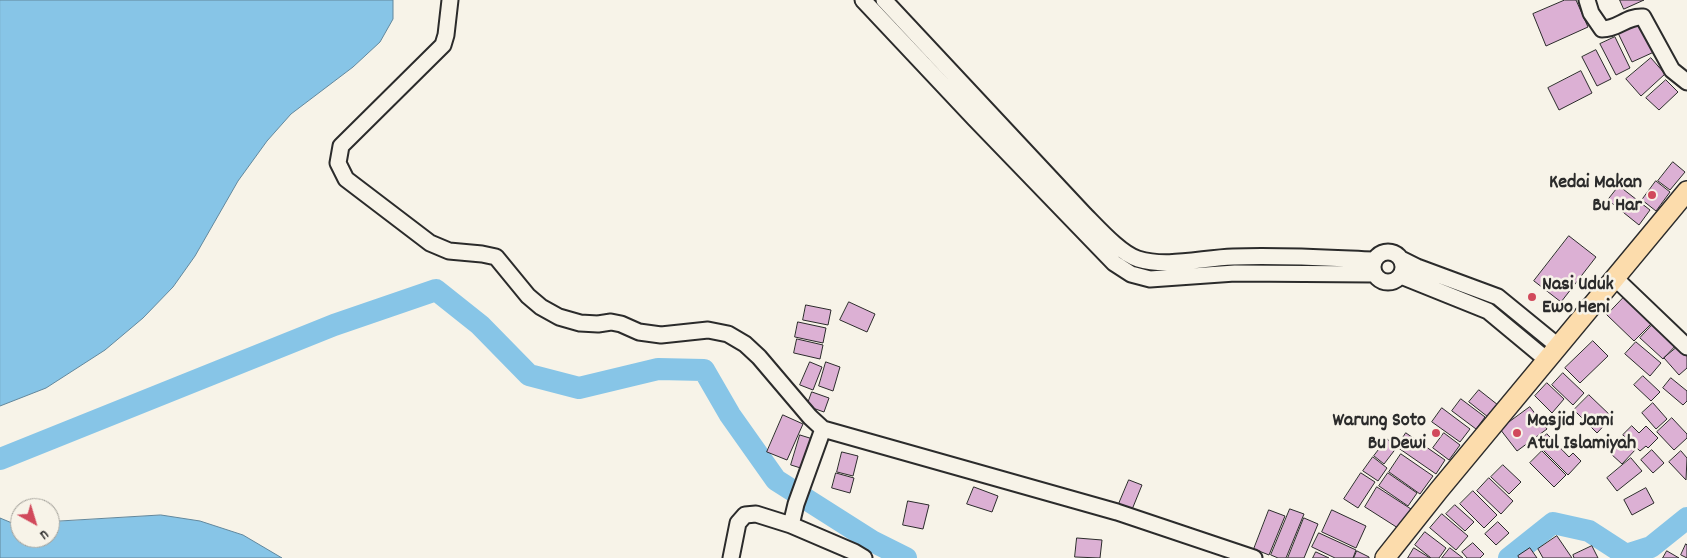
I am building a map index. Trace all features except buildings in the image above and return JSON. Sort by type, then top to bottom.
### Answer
[{"type":"main road","points":[[1385,558],[1687,191]]},
{"type":"street","points":[[450,0],[443,45],[341,146],[338,163],[346,179],[430,243],[449,250],[496,258],[540,308],[559,317],[580,323],[598,324],[611,322],[639,332],[661,336],[708,330],[728,334],[745,344],[759,357],[810,417],[823,429],[1117,512],[1254,558]]},
{"type":"street","points":[[862,0],[1112,242],[1136,259],[1159,263],[1233,257],[1308,257],[1374,267]]},
{"type":"street","points":[[884,0],[980,114],[1114,263],[1131,274],[1150,279],[1374,267]]},
{"type":"street","points":[[1587,0],[1592,13],[1602,29],[1611,29],[1634,17],[1643,18],[1672,70],[1687,82]]},
{"type":"street","points":[[1401,259],[1403,265],[1401,276],[1392,282],[1382,281],[1374,267],[1378,255],[1388,252],[1398,255],[1401,259],[1417,267],[1498,296],[1553,353]]},
{"type":"street","points":[[1233,257],[1234,273]]},
{"type":"street","points":[[1401,276],[1488,311],[1553,353]]},
{"type":"street","points":[[1615,278],[1687,347]]},
{"type":"street","points":[[791,526],[796,504],[823,429]]},
{"type":"street","points":[[732,558],[738,523],[745,515],[756,514],[791,526],[864,558]]},
{"type":"water","points":[[0,0],[393,0],[393,19],[380,42],[353,67],[291,114],[267,141],[238,181],[195,256],[173,287],[143,318],[105,350],[46,388],[0,406]]},
{"type":"water","points":[[161,515],[200,521],[243,535],[282,558],[0,558],[0,518],[10,522],[10,548],[60,548],[60,521]]},
{"type":"waterway","points":[[0,459],[334,325],[436,290],[480,325],[529,375],[579,388],[658,369],[704,370],[730,415],[776,480],[872,541],[906,558]]},
{"type":"waterway","points":[[1509,558],[1553,523],[1589,531],[1626,555],[1651,547],[1687,518]]},
{"type":"place","name":"Kedai Makan Bu Har","points":[[1652,195]]},
{"type":"place","name":"Nasi Uduk Ewo Heni","points":[[1532,297]]},
{"type":"place","name":"Warung Soto Bu Dewi","points":[[1436,433]]},
{"type":"place","name":"Masjid Jami Atul Islamiyah","points":[[1517,433]]}]
